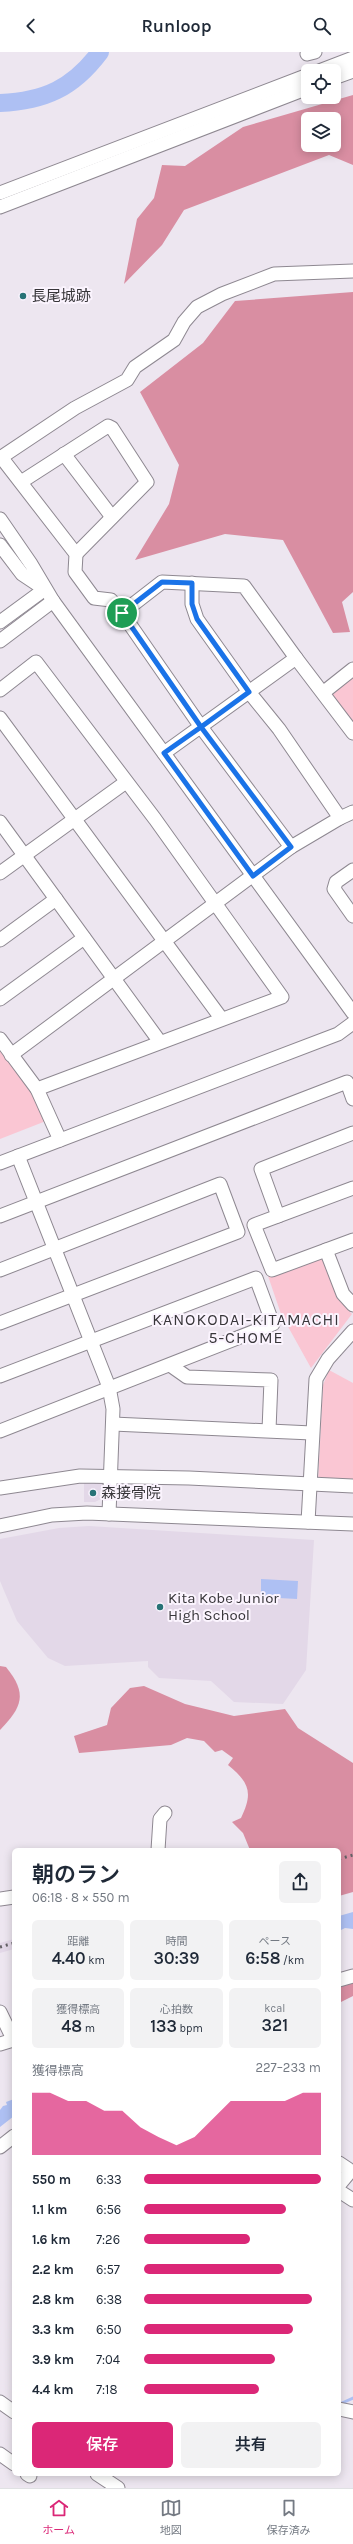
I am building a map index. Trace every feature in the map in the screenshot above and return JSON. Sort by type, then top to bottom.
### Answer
[{"type":"street","points":[[337,64],[353,58]]},
{"type":"street","points":[[341,75],[353,71]]},
{"type":"street","points":[[0,193],[301,78]]},
{"type":"street","points":[[0,207],[301,91]]},
{"type":"street","points":[[291,847],[201,727],[122,613],[111,600],[94,598],[75,572],[76,554],[1,457],[75,408],[127,380],[135,367],[174,340],[184,322],[197,307],[222,294],[274,274],[353,271]]},
{"type":"street","points":[[21,482],[108,426],[112,428],[147,482],[76,554]]},
{"type":"street","points":[[64,454],[112,517]]},
{"type":"street","points":[[0,519],[32,564],[53,601],[353,1013]]},
{"type":"street","points":[[0,545],[22,574],[45,589]]},
{"type":"street","points":[[122,613],[162,582],[244,586],[296,658],[324,692],[353,732]]},
{"type":"street","points":[[192,583],[192,604],[197,619],[249,692],[279,729],[340,818]]},
{"type":"street","points":[[0,622],[45,589]]},
{"type":"street","points":[[0,641],[53,601]]},
{"type":"street","points":[[164,753],[296,658]]},
{"type":"street","points":[[0,690],[36,662],[126,782],[282,997],[222,1018],[37,1089]]},
{"type":"street","points":[[324,692],[353,668]]},
{"type":"street","points":[[0,718],[222,1018]]},
{"type":"street","points":[[0,873],[126,782]]},
{"type":"street","points":[[11,1055],[291,847],[353,812]]},
{"type":"street","points":[[0,822],[160,1042]]},
{"type":"street","points":[[353,870],[336,882],[334,889],[353,916]]},
{"type":"street","points":[[0,940],[56,899]]},
{"type":"street","points":[[0,999],[84,938]]},
{"type":"street","points":[[0,1163],[338,1034],[353,1023]]},
{"type":"street","points":[[0,1040],[37,1089],[60,1140]]},
{"type":"street","points":[[0,1216],[347,1082],[353,1099]]},
{"type":"street","points":[[278,1216],[261,1169],[353,1133]]},
{"type":"street","points":[[18,1156],[109,1387],[113,1409],[109,1514]]},
{"type":"street","points":[[0,1270],[220,1184],[238,1232],[0,1323]]},
{"type":"street","points":[[353,1188],[254,1225],[272,1270],[353,1240]]},
{"type":"street","points":[[326,1250],[343,1294],[353,1305]]},
{"type":"street","points":[[0,1376],[90,1340],[256,1278],[274,1324],[170,1365],[109,1387],[0,1431]]},
{"type":"street","points":[[308,1522],[316,1379],[328,1359],[353,1330]]},
{"type":"street","points":[[170,1365],[187,1377],[272,1380],[269,1430]]},
{"type":"street","points":[[113,1424],[312,1433]]},
{"type":"street","points":[[0,1488],[80,1476],[189,1478],[353,1486]]},
{"type":"street","points":[[0,1526],[52,1515],[109,1514],[353,1524]]},
{"type":"street","points":[[158,1848],[160,1819],[165,1813]]},
{"type":"street","points":[[0,1899],[12,1897]]},
{"type":"street","points":[[341,1979],[353,1976]]},
{"type":"street","points":[[0,2012],[12,2037]]},
{"type":"street","points":[[0,2044],[12,2041]]},
{"type":"street","points":[[0,2147],[12,2138]]},
{"type":"street","points":[[341,2164],[348,2169],[349,2173],[341,2183]]},
{"type":"street","points":[[341,2192],[353,2200]]},
{"type":"street","points":[[0,2402],[12,2411]]},
{"type":"street","points":[[341,2409],[353,2412]]},
{"type":"street","points":[[0,2454],[12,2463]]},
{"type":"street","points":[[100,2476],[118,2488]]},
{"type":"shaded area","points":[[353,95],[353,165],[329,155],[184,210],[162,245],[124,284],[137,219],[154,198],[162,165],[185,166],[243,127],[322,104],[341,104],[341,98]]},
{"type":"shaded area","points":[[353,292],[353,592],[342,602],[350,632],[333,633],[283,540],[225,534],[135,560],[169,504],[179,465],[140,392],[203,343],[235,301]]},
{"type":"shaded area","points":[[353,674],[353,725],[328,692]]},
{"type":"shaded area","points":[[0,1049],[29,1089],[46,1121],[0,1139]]},
{"type":"shaded area","points":[[322,1255],[337,1298],[352,1314],[311,1368],[281,1314],[268,1276]]},
{"type":"shaded area","points":[[329,1370],[353,1383],[353,1483],[318,1482],[323,1385]]},
{"type":"shaded area","points":[[84,1480],[101,1480],[105,1485],[105,1497],[95,1502],[84,1502]]},
{"type":"shaded area","name":"Kita Kobe Junior High School","points":[[89,1526],[314,1540],[306,1670],[283,1704],[234,1702],[211,1681],[159,1678],[148,1667],[148,1661],[65,1666],[48,1658],[17,1621],[0,1581],[0,1539],[59,1528]]},
{"type":"shaded area","points":[[0,1666],[6,1667],[13,1677],[20,1693],[20,1700],[13,1714],[0,1730]]},
{"type":"shaded area","points":[[144,1686],[185,1704],[234,1716],[285,1709],[298,1728],[353,1763],[353,1892],[341,1895],[341,1848],[249,1848],[243,1833],[232,1822],[241,1818],[247,1802],[247,1789],[241,1777],[228,1765],[233,1758],[222,1750],[215,1752],[204,1741],[187,1738],[171,1745],[79,1753],[74,1736],[107,1725],[111,1708],[130,1688]]},
{"type":"shaded area","points":[[12,1940],[12,1950],[0,1953],[0,1943]]},
{"type":"shaded area","points":[[353,1981],[353,1996],[341,2002],[341,1984]]},
{"type":"water","points":[[261,1579],[298,1581],[297,1599],[261,1597]]},
{"type":"water","points":[[353,1912],[353,1929],[345,1928],[341,1930],[341,1915]]},
{"type":"water","points":[[12,2100],[12,2118],[0,2127],[0,2110],[3,2106],[7,2105],[6,2102]]},
{"type":"waterway","points":[[0,103],[31,99],[57,90],[79,75],[100,52]]},
{"type":"waterway","points":[[342,2403],[353,2398]]},
{"type":"railway","points":[[341,1858],[353,1855]]},
{"type":"railway","points":[[0,1947],[12,1944]]},
{"type":"place","name":"長尾城跡","points":[[23,296]]},
{"type":"place","name":"森接骨院","points":[[93,1493]]},
{"type":"place","name":"Kita Kobe Junior High School","points":[[160,1607]]},
{"type":"district","name":"KANOKODAI-KITAMACHI 5-CHOME","points":[[246,1328]]},
{"type":"route","points":[[122,613],[162,582],[192,583],[192,604],[197,619],[249,692],[201,727],[253,799],[291,847],[253,876],[164,753],[201,727],[122,613]]}]
